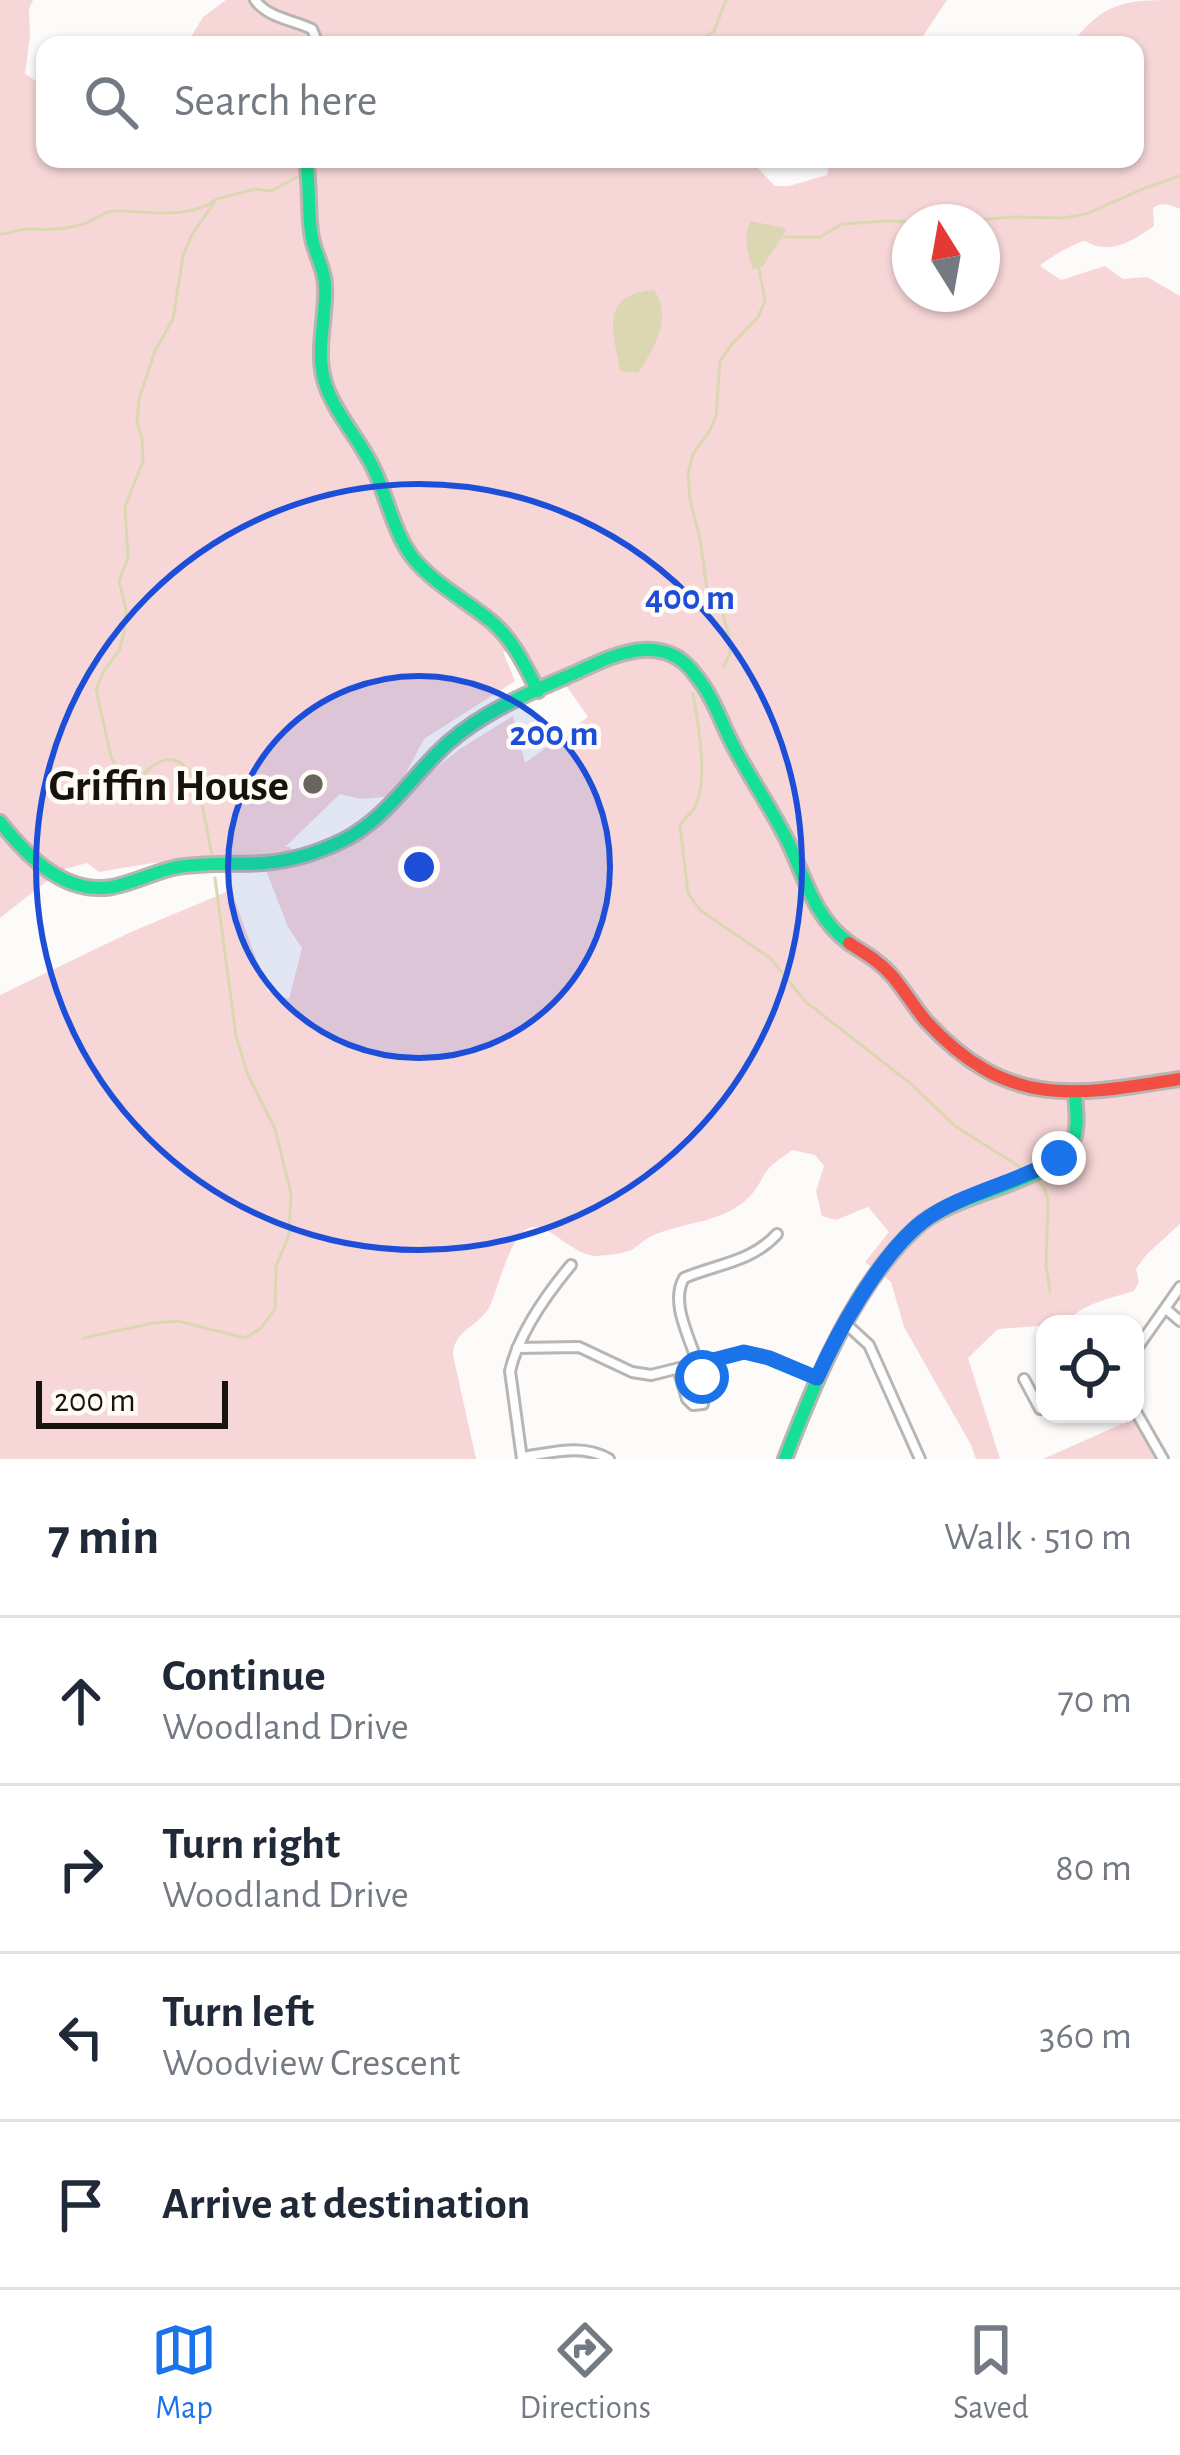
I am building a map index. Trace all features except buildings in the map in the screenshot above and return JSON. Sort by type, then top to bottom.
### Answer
[{"type":"street","points":[[255,0],[271,14],[312,29],[315,36]]},
{"type":"street","points":[[308,168],[310,228],[325,281],[319,347],[326,386],[374,468],[413,558],[512,643],[538,691]]},
{"type":"street","points":[[0,822],[29,858],[60,877],[89,886],[105,888],[178,867],[273,865],[293,860],[369,826],[464,730],[610,657],[662,650],[681,659],[702,683],[741,763],[782,830],[824,921],[889,972],[951,1044],[1008,1082],[1046,1091],[1075,1093],[1180,1079]]},
{"type":"street","points":[[785,1459],[844,1322],[874,1279],[923,1221],[1059,1158],[1076,1132],[1075,1093]]},
{"type":"street","points":[[678,1369],[687,1400],[699,1406],[706,1398],[678,1296],[684,1278],[764,1249],[777,1234]]},
{"type":"street","points":[[572,1265],[538,1312],[510,1371],[522,1458],[577,1450],[609,1459]]},
{"type":"street","points":[[1144,1339],[1180,1288]]},
{"type":"street","points":[[1166,1309],[1180,1321]]},
{"type":"street","points":[[844,1322],[868,1345],[920,1459]]},
{"type":"street","points":[[517,1348],[579,1347],[646,1375],[744,1352],[817,1378]]},
{"type":"street","points":[[1024,1379],[1036,1401]]},
{"type":"street","points":[[1144,1422],[1163,1459]]},
{"type":"shaded area","points":[[0,0],[33,0],[25,74],[36,81],[36,168],[758,168],[775,186],[789,186],[827,175],[829,168],[1144,168],[1144,36],[1078,36],[1118,6],[1180,0],[1180,209],[1156,206],[1154,226],[1129,241],[1112,247],[1081,242],[1040,266],[1061,280],[1105,266],[1123,279],[1147,277],[1180,296],[1180,1224],[1136,1269],[1139,1282],[1134,1291],[1075,1315],[1036,1315],[1036,1326],[998,1329],[968,1358],[1000,1459],[976,1459],[904,1327],[891,1282],[865,1262],[889,1232],[868,1207],[836,1220],[822,1216],[816,1191],[824,1166],[815,1155],[792,1150],[770,1167],[739,1205],[717,1217],[653,1235],[625,1252],[588,1255],[539,1227],[524,1231],[490,1306],[454,1346],[476,1459],[0,1459],[0,995],[231,890],[268,991],[289,999],[302,948],[288,927],[264,865],[225,859],[182,860],[99,872],[87,863],[61,870],[0,918]],"holes":[[[518,649],[541,689],[563,681],[588,717],[525,763],[513,716],[460,749],[332,846],[296,856],[285,847],[340,794],[362,799],[394,796],[424,739],[515,681],[503,652]]]},
{"type":"shaded area","points":[[226,0],[947,0],[923,36],[191,36],[203,17]]},
{"type":"shaded area","points":[[750,221],[786,231],[763,266],[753,270],[747,245]]},
{"type":"shaded area","points":[[654,290],[662,311],[655,343],[638,373],[620,371],[613,329],[617,307],[636,293]]},
{"type":"shaded area","points":[[1124,1423],[1137,1423],[1158,1459],[1043,1459]]},
{"type":"waterway","points":[[706,36],[714,31],[726,0]]},
{"type":"waterway","points":[[0,234],[69,227],[112,211],[195,210],[255,189],[271,191],[303,174]]},
{"type":"waterway","points":[[1000,218],[1086,214],[1180,176]]},
{"type":"waterway","points":[[212,854],[198,792],[184,765],[173,760],[159,762],[136,780],[120,772],[111,757],[96,689],[124,633],[126,610],[119,581],[128,558],[125,507],[143,461],[139,399],[155,351],[173,319],[183,256],[214,203]]},
{"type":"waterway","points":[[784,237],[820,237],[842,224],[892,221]]},
{"type":"waterway","points":[[724,666],[730,653],[729,637],[722,611],[707,589],[688,473],[693,454],[716,416],[720,361],[758,317],[765,301],[759,268]]},
{"type":"waterway","points":[[693,694],[702,769],[698,798],[680,825],[688,893],[700,910],[770,958],[806,1002],[910,1083],[955,1126],[1028,1172]]},
{"type":"waterway","points":[[84,1338],[178,1321],[245,1338],[261,1328],[275,1309],[276,1266],[289,1235],[291,1194],[275,1129],[248,1075],[236,1036],[215,878]]},
{"type":"waterway","points":[[1035,1179],[1048,1199],[1050,1292]]},
{"type":"traffic: fast","points":[[307,168],[311,232],[325,285],[321,361],[331,397],[371,463],[413,558],[500,629],[538,691]]},
{"type":"traffic: fast","points":[[0,822],[48,870],[95,888],[184,866],[294,858],[358,832],[448,743],[492,712],[612,657],[659,651],[682,660],[703,685],[820,910],[849,943]]},
{"type":"traffic: fast","points":[[785,1459],[838,1336],[894,1251],[932,1216],[1057,1160],[1075,1135],[1075,1093]]},
{"type":"traffic: jam","points":[[849,943],[888,972],[926,1021],[956,1049],[1014,1083],[1074,1091],[1180,1079]]},
{"type":"place","name":"Griffin House","points":[[313,784]]},
{"type":"route","points":[[702,1377],[698,1364],[744,1352],[817,1378],[844,1322],[923,1221],[1059,1158]]}]
